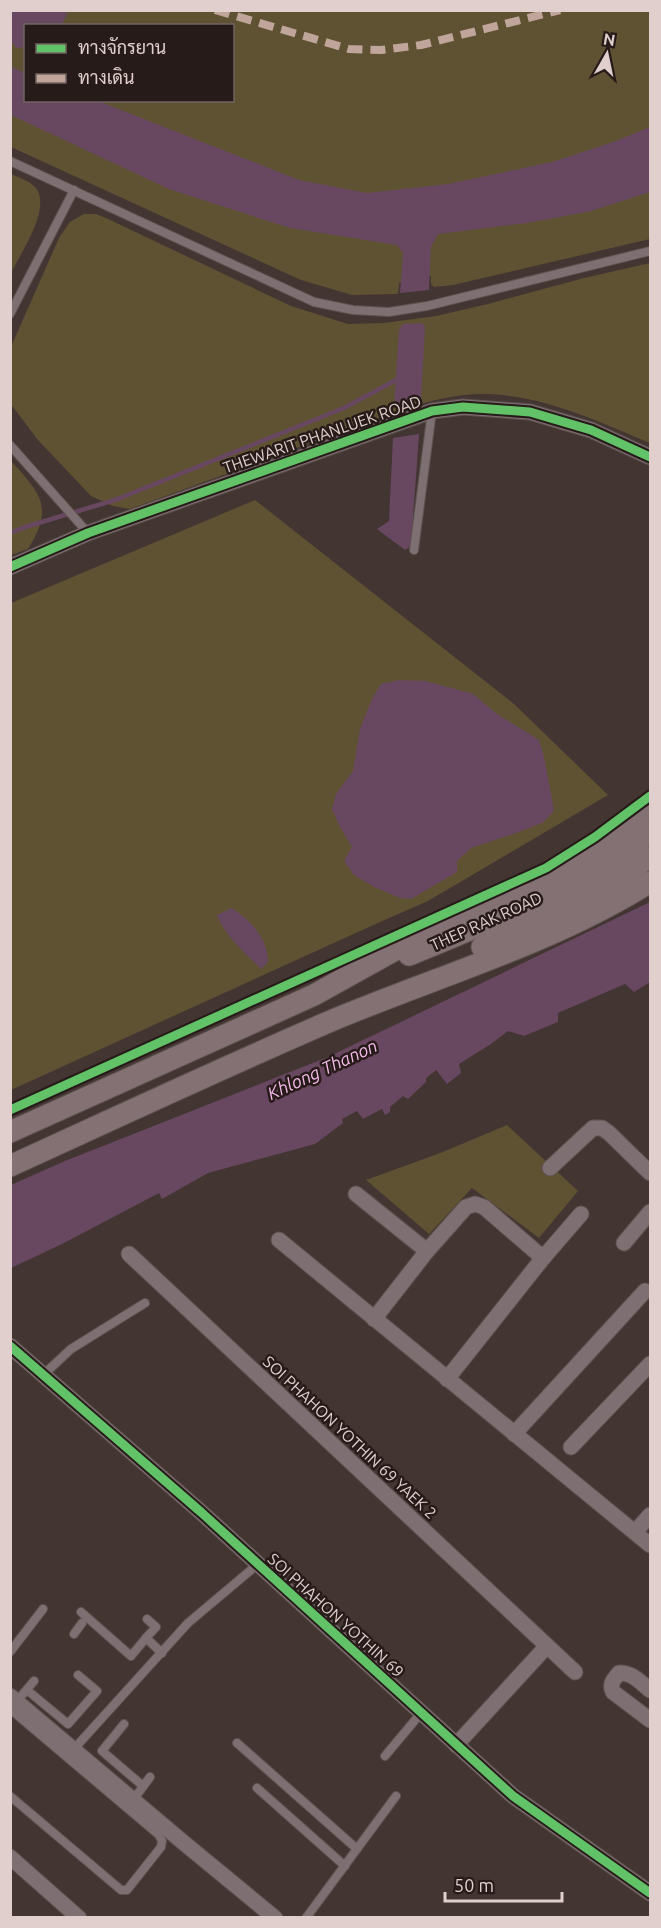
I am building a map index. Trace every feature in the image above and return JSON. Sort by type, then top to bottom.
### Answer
[{"type":"main road","name":"THEP RAK ROAD","points":[[314,995],[440,925],[549,877],[596,850],[651,807]]},
{"type":"main road","name":"THEP RAK ROAD","points":[[10,1132],[314,995],[446,940],[573,882],[651,832]]},
{"type":"main road","name":"THEP RAK ROAD","points":[[10,1166],[326,1023],[581,900],[651,857]]},
{"type":"main road","name":"THEP RAK ROAD","points":[[326,1023],[561,929],[606,908],[650,883]]},
{"type":"street","name":"THEWARIT PHANLUEK ROAD","points":[[10,567],[88,533],[426,412],[463,406],[530,412],[591,430],[651,457]]},
{"type":"street","points":[[550,1168],[593,1128],[602,1128],[651,1173]]},
{"type":"street","points":[[356,1194],[427,1251]]},
{"type":"street","points":[[374,1319],[427,1251],[466,1207],[475,1204],[484,1207],[543,1258]]},
{"type":"street","points":[[624,1243],[651,1212]]},
{"type":"street","points":[[447,1379],[581,1214]]},
{"type":"street","points":[[279,1240],[651,1545]]},
{"type":"street","name":"SOI PHAHON YOTHIN 69 YAEK 2","points":[[129,1254],[575,1672]]},
{"type":"street","points":[[514,1434],[645,1291]]},
{"type":"street","name":"SOI PHAHON YOTHIN 69","points":[[10,1346],[202,1513],[513,1796],[651,1893]]},
{"type":"street","points":[[571,1447],[651,1364]]},
{"type":"street","points":[[635,1532],[651,1515]]},
{"type":"street","points":[[456,1745],[547,1646]]},
{"type":"street","points":[[651,1690],[625,1672],[619,1673],[611,1687],[614,1692],[651,1720]]},
{"type":"street","points":[[16,1699],[75,1757],[133,1800],[275,1917]]},
{"type":"street","points":[[10,1857],[79,1917]]},
{"type":"lane","points":[[10,161],[314,302],[353,310],[389,312],[427,306],[651,251]]},
{"type":"lane","points":[[10,314],[74,190]]},
{"type":"lane","points":[[414,550],[426,412]]},
{"type":"lane","points":[[10,445],[88,533]]},
{"type":"lane","points":[[43,1375],[71,1349],[145,1303]]},
{"type":"lane","points":[[10,1796],[117,1887],[126,1890],[161,1847],[161,1838],[75,1757],[188,1623],[258,1564]]},
{"type":"lane","points":[[10,1652],[43,1609]]},
{"type":"lane","points":[[81,1612],[131,1656],[156,1627],[147,1619]]},
{"type":"lane","points":[[74,1634],[82,1623]]},
{"type":"lane","points":[[146,1638],[162,1653]]},
{"type":"lane","points":[[34,1681],[16,1699],[68,1724],[97,1691],[78,1675]]},
{"type":"lane","points":[[385,1756],[421,1713]]},
{"type":"lane","points":[[124,1725],[102,1751],[143,1786]]},
{"type":"lane","points":[[237,1743],[357,1849]]},
{"type":"lane","points":[[133,1800],[150,1777]]},
{"type":"lane","points":[[257,1788],[345,1866]]},
{"type":"lane","points":[[306,1917],[396,1796]]},
{"type":"shaded area","points":[[11,11],[650,11],[650,239],[453,285],[434,287],[431,284],[431,276],[399,283],[398,294],[352,295],[301,280],[11,147]]},
{"type":"shaded area","points":[[11,174],[35,187],[40,196],[40,206],[33,230],[11,273]]},
{"type":"shaded area","points":[[84,214],[96,214],[106,218],[291,306],[348,324],[384,323],[436,316],[650,263],[650,443],[556,406],[532,400],[482,394],[457,396],[426,402],[395,412],[130,509],[113,506],[91,496],[38,440],[10,403],[10,349],[59,238],[70,222]]},
{"type":"shaded area","points":[[11,461],[30,482],[40,501],[42,511],[41,522],[28,549],[11,555]]},
{"type":"shaded area","points":[[255,500],[514,704],[608,795],[428,901],[11,1090],[11,603]]},
{"type":"shaded area","points":[[507,1125],[578,1191],[539,1238],[472,1188],[429,1234],[366,1180],[443,1152]]},
{"type":"water","points":[[11,10],[68,11],[62,24],[24,24],[24,47],[16,48],[11,40]]},
{"type":"water","points":[[10,66],[24,73],[24,102],[101,102],[299,180],[367,193],[448,184],[552,162],[650,127],[650,192],[591,211],[527,223],[438,234],[431,247],[429,290],[400,293],[403,253],[397,245],[290,228],[169,189],[11,115]]},
{"type":"water","points":[[422,323],[425,327],[421,399],[394,406],[399,330],[403,324]]},
{"type":"water","points":[[419,434],[411,546],[405,550],[377,529],[389,521],[393,438]]},
{"type":"water","points":[[399,680],[426,681],[473,694],[497,714],[539,740],[554,810],[544,822],[471,848],[457,861],[457,872],[411,899],[400,898],[354,875],[344,861],[352,847],[332,809],[336,794],[353,771],[360,729],[372,699],[381,684]]},
{"type":"water","name":"Khlong Thanon","points":[[650,902],[650,982],[634,992],[625,984],[558,1013],[558,1022],[524,1036],[508,1031],[459,1064],[461,1073],[447,1084],[436,1070],[408,1099],[403,1096],[390,1107],[390,1112],[385,1115],[382,1109],[363,1119],[357,1111],[342,1119],[343,1123],[315,1144],[208,1173],[162,1199],[159,1193],[11,1268],[11,1185],[65,1161],[328,1057]]},
{"type":"water","points":[[232,908],[257,930],[265,945],[268,962],[261,969],[236,944],[217,915]]},
{"type":"waterway","points":[[10,533],[115,500],[344,408],[396,380]]},
{"type":"marked path","points":[[215,10],[349,49],[381,50],[421,45],[560,10]]},
{"type":"cycle path","points":[[10,567],[88,533],[432,411],[463,407],[530,412],[591,430],[650,457]]},
{"type":"cycle path","points":[[10,1110],[546,868],[595,837],[650,796]]},
{"type":"cycle path","points":[[10,1346],[202,1513],[513,1796],[650,1893]]}]
